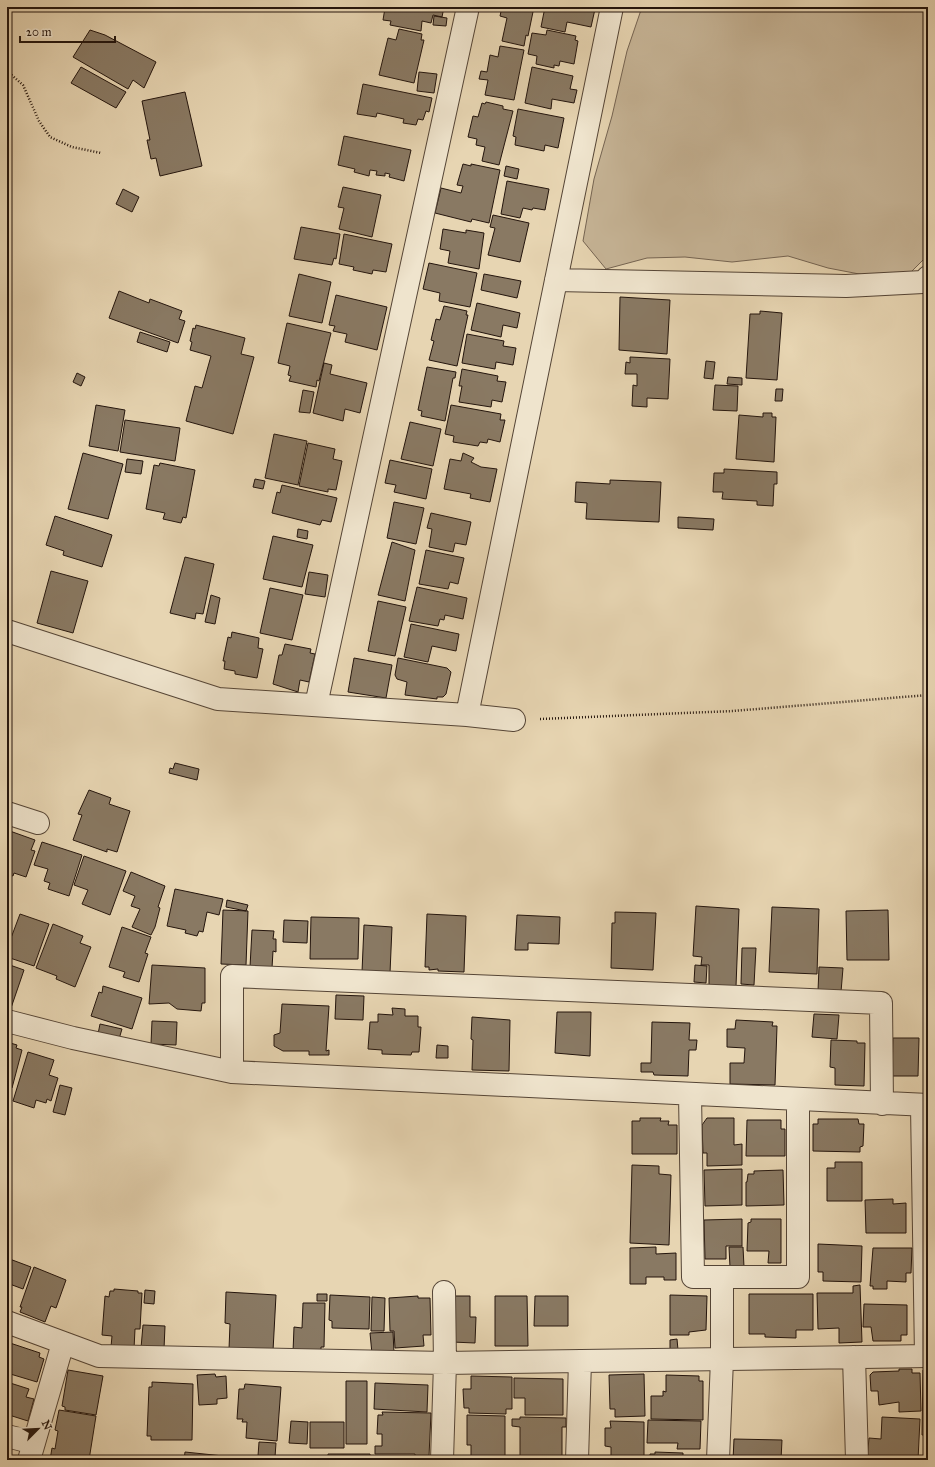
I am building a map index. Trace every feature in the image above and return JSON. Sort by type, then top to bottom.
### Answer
[{"type":"street","points":[[316,705],[468,7]]},
{"type":"street","points":[[466,715],[612,7]]},
{"type":"street","points":[[556,280],[846,286],[923,282],[928,277]]},
{"type":"street","points":[[7,631],[218,699],[466,715],[514,720]]},
{"type":"street","points":[[7,813],[38,823]]},
{"type":"street","points":[[232,1072],[232,976],[881,1003],[882,1104]]},
{"type":"street","points":[[7,1021],[73,1038],[232,1072],[925,1105],[927,1356],[445,1363],[99,1356],[7,1322]]},
{"type":"street","points":[[690,1094],[693,1278],[798,1277],[798,1099]]},
{"type":"street","points":[[718,1460],[722,1359],[722,1278]]},
{"type":"street","points":[[442,1460],[445,1363],[444,1292]]},
{"type":"street","points":[[7,1436],[32,1452],[63,1343]]},
{"type":"street","points":[[854,1356],[857,1460]]},
{"type":"street","points":[[578,1460],[580,1361]]},
{"type":"path","points":[[7,71],[23,86],[39,121],[50,137],[72,147],[101,153]]},
{"type":"path","points":[[7,362],[10,364],[7,370]]},
{"type":"path","points":[[514,720],[733,711],[928,695]]},
{"type":"shaded area","points":[[642,7],[928,7],[928,255],[911,272],[880,278],[828,268],[788,256],[732,262],[685,257],[647,258],[606,269],[583,241],[594,179],[612,116],[627,51]]},
{"type":"building","points":[[444,7],[442,17],[433,15],[431,23],[422,21],[421,31],[390,25],[391,21],[383,20],[385,8]]},
{"type":"building","points":[[502,7],[534,7],[528,36],[526,35],[524,46],[502,41],[507,18],[500,16]]},
{"type":"building","points":[[545,7],[588,7],[595,9],[591,27],[567,22],[565,32],[541,27]]},
{"type":"building","points":[[434,16],[447,18],[446,26],[433,25]]},
{"type":"building","points":[[399,29],[422,34],[421,40],[424,40],[414,83],[379,75],[388,38],[396,40]]},
{"type":"building","points":[[90,30],[105,35],[156,62],[144,88],[133,80],[128,89],[73,57]]},
{"type":"building","points":[[547,30],[576,36],[575,40],[578,41],[574,64],[560,61],[559,66],[554,65],[554,68],[536,64],[537,56],[528,54],[532,33],[546,35]]},
{"type":"building","points":[[500,46],[524,50],[514,100],[485,95],[488,80],[479,79],[481,71],[487,72],[490,55],[498,57]]},
{"type":"building","points":[[81,67],[126,92],[116,108],[71,83]]},
{"type":"building","points":[[532,67],[573,76],[570,89],[577,90],[574,103],[552,99],[551,109],[525,103]]},
{"type":"building","points":[[419,72],[437,74],[434,93],[417,91]]},
{"type":"building","points":[[363,84],[432,98],[429,112],[426,111],[423,120],[418,119],[416,125],[403,123],[404,119],[377,113],[376,117],[357,114]]},
{"type":"building","points":[[185,92],[202,166],[160,176],[156,158],[151,159],[147,140],[150,140],[142,101]]},
{"type":"building","points":[[486,102],[503,106],[503,109],[513,111],[499,165],[482,161],[485,147],[476,145],[477,139],[468,137],[473,116],[478,117],[482,103],[485,104]]},
{"type":"building","points":[[518,109],[564,118],[558,148],[545,145],[544,151],[515,145],[516,137],[513,136]]},
{"type":"building","points":[[344,136],[411,150],[404,181],[389,177],[390,174],[385,173],[385,176],[376,175],[377,171],[370,170],[369,176],[354,172],[355,169],[338,165]]},
{"type":"building","points":[[463,164],[471,166],[471,164],[500,170],[489,223],[472,219],[471,222],[435,213],[441,188],[461,193],[463,186],[457,185]]},
{"type":"building","points":[[506,166],[519,169],[517,179],[504,176]]},
{"type":"building","points":[[507,181],[549,189],[545,210],[523,208],[520,218],[501,214]]},
{"type":"building","points":[[343,187],[381,195],[372,237],[339,229],[344,208],[338,207]]},
{"type":"building","points":[[123,189],[139,197],[132,212],[116,204]]},
{"type":"building","points":[[493,215],[529,223],[520,262],[488,255],[495,228],[490,227]]},
{"type":"building","points":[[301,227],[340,234],[336,259],[334,258],[332,265],[294,259]]},
{"type":"building","points":[[443,229],[466,233],[466,230],[484,233],[479,269],[448,263],[450,251],[440,249]]},
{"type":"building","points":[[344,234],[392,244],[386,272],[373,270],[372,274],[353,270],[354,267],[339,264]]},
{"type":"building","points":[[429,263],[477,273],[470,307],[439,301],[440,293],[423,289]]},
{"type":"building","points":[[299,274],[331,282],[322,323],[289,316]]},
{"type":"building","points":[[484,274],[521,281],[517,298],[481,290]]},
{"type":"building","points":[[119,291],[149,303],[150,299],[182,311],[179,319],[185,321],[178,343],[109,318]]},
{"type":"building","points":[[336,295],[387,307],[377,350],[345,342],[347,334],[333,331],[335,326],[329,325]]},
{"type":"building","points":[[620,297],[670,300],[667,354],[619,350]]},
{"type":"building","points":[[477,303],[520,313],[517,328],[503,325],[501,337],[471,330]]},
{"type":"building","points":[[444,306],[467,311],[466,315],[468,315],[457,366],[429,360],[434,341],[431,340],[436,319],[440,320]]},
{"type":"building","points":[[760,311],[782,313],[777,380],[746,378],[750,314],[760,314]]},
{"type":"building","points":[[287,323],[331,333],[319,381],[317,380],[316,387],[289,381],[291,376],[288,375],[290,366],[278,363]]},
{"type":"building","points":[[196,325],[245,338],[241,354],[254,357],[233,434],[186,421],[195,386],[202,388],[211,356],[190,350],[192,342],[190,341],[193,328],[195,329]]},
{"type":"building","points":[[140,332],[170,342],[167,352],[137,342]]},
{"type":"building","points":[[467,334],[504,341],[503,346],[516,348],[513,365],[496,362],[495,369],[462,363]]},
{"type":"building","points":[[630,357],[670,359],[668,399],[647,398],[647,407],[632,406],[633,385],[637,386],[637,374],[625,374],[626,362],[630,363]]},
{"type":"building","points":[[706,361],[715,362],[713,379],[704,378]]},
{"type":"building","points":[[324,363],[332,365],[330,374],[367,383],[360,413],[345,409],[343,421],[313,413]]},
{"type":"building","points":[[427,367],[456,372],[455,378],[453,378],[445,421],[421,416],[422,411],[418,410]]},
{"type":"building","points":[[462,369],[498,376],[497,381],[506,382],[502,402],[492,400],[491,407],[459,402],[462,386],[459,386]]},
{"type":"building","points":[[77,373],[85,377],[81,386],[73,382]]},
{"type":"building","points":[[728,377],[742,378],[742,385],[727,384]]},
{"type":"building","points":[[715,385],[738,386],[737,411],[713,410]]},
{"type":"building","points":[[776,389],[783,389],[782,401],[775,401]]},
{"type":"building","points":[[303,390],[314,392],[310,413],[299,412]]},
{"type":"building","points":[[96,405],[125,410],[118,451],[89,446]]},
{"type":"building","points":[[451,405],[501,414],[500,420],[505,420],[500,442],[488,439],[487,443],[480,442],[478,446],[453,442],[454,436],[445,434]]},
{"type":"building","points":[[763,413],[772,413],[772,417],[776,417],[774,462],[736,459],[739,415],[763,417]]},
{"type":"building","points":[[125,420],[180,428],[175,461],[120,452]]},
{"type":"building","points":[[410,422],[441,429],[433,466],[401,459]]},
{"type":"building","points":[[274,434],[307,441],[298,485],[265,478]]},
{"type":"building","points":[[308,443],[335,449],[333,459],[342,461],[336,490],[328,489],[328,492],[299,486]]},
{"type":"building","points":[[83,453],[123,464],[108,519],[68,509]]},
{"type":"building","points":[[463,453],[474,458],[471,462],[481,467],[497,469],[490,502],[470,498],[471,494],[444,489],[450,459],[461,461]]},
{"type":"building","points":[[127,459],[143,461],[141,474],[125,472]]},
{"type":"building","points":[[390,460],[432,469],[426,499],[394,492],[396,485],[385,483]]},
{"type":"building","points":[[160,463],[195,470],[186,518],[183,517],[181,523],[163,519],[165,513],[146,509],[154,465],[159,466]]},
{"type":"building","points":[[724,469],[777,472],[777,484],[774,484],[773,506],[757,505],[757,501],[722,499],[723,492],[713,492],[714,473],[724,473]]},
{"type":"building","points":[[255,479],[265,481],[263,489],[253,487]]},
{"type":"building","points":[[610,480],[661,482],[659,522],[586,519],[587,503],[575,502],[576,482],[610,484]]},
{"type":"building","points":[[282,485],[337,498],[331,522],[322,520],[320,525],[272,513],[277,492],[280,493]]},
{"type":"building","points":[[394,502],[424,508],[416,544],[387,538]]},
{"type":"building","points":[[431,513],[471,522],[466,545],[455,543],[453,552],[429,547],[432,529],[427,528]]},
{"type":"building","points":[[55,516],[112,535],[102,567],[63,555],[64,551],[46,545]]},
{"type":"building","points":[[678,517],[714,519],[713,530],[678,528]]},
{"type":"building","points":[[298,529],[308,531],[307,539],[297,537]]},
{"type":"building","points":[[273,536],[313,545],[302,587],[263,579]]},
{"type":"building","points":[[392,542],[415,550],[405,601],[378,595]]},
{"type":"building","points":[[426,550],[464,558],[458,584],[450,582],[448,589],[419,584]]},
{"type":"building","points":[[185,557],[214,564],[203,614],[196,613],[195,619],[170,613]]},
{"type":"building","points":[[51,571],[88,581],[73,633],[37,623]]},
{"type":"building","points":[[309,572],[328,575],[325,597],[305,594]]},
{"type":"building","points":[[417,587],[467,598],[463,619],[445,615],[444,620],[440,619],[438,626],[409,621]]},
{"type":"building","points":[[270,588],[303,595],[292,640],[260,633]]},
{"type":"building","points":[[211,595],[220,598],[215,624],[205,622]]},
{"type":"building","points":[[378,601],[406,607],[395,656],[368,651]]},
{"type":"building","points":[[411,624],[459,634],[456,651],[432,646],[428,662],[404,657]]},
{"type":"building","points":[[232,632],[259,638],[258,648],[263,649],[257,678],[235,674],[235,671],[224,669],[225,661],[223,661],[228,637],[231,638]]},
{"type":"building","points":[[285,644],[311,649],[310,653],[315,654],[309,682],[300,680],[298,692],[273,684],[279,655],[282,655]]},
{"type":"building","points":[[354,658],[392,665],[386,698],[348,692]]},
{"type":"building","points":[[398,658],[447,668],[451,672],[446,694],[443,697],[437,697],[437,699],[405,695],[407,682],[397,679],[395,675]]},
{"type":"building","points":[[175,763],[199,769],[197,780],[169,773],[170,768],[173,769]]},
{"type":"building","points":[[89,790],[111,798],[109,804],[130,811],[117,852],[107,849],[107,852],[73,840],[82,815],[78,814]]},
{"type":"building","points":[[7,830],[35,840],[31,850],[35,851],[26,877],[14,873],[13,876],[7,874]]},
{"type":"building","points":[[42,842],[82,855],[69,896],[48,889],[50,883],[44,881],[48,869],[34,865]]},
{"type":"building","points":[[84,856],[126,871],[110,915],[82,904],[88,890],[74,885]]},
{"type":"building","points":[[131,872],[165,886],[158,907],[160,908],[155,927],[151,935],[132,927],[140,909],[131,906],[135,896],[123,891]]},
{"type":"building","points":[[175,889],[223,899],[219,915],[207,912],[203,932],[199,931],[197,936],[185,933],[186,930],[167,926]]},
{"type":"building","points":[[227,900],[248,905],[246,911],[226,907]]},
{"type":"building","points":[[696,906],[739,909],[736,986],[709,985],[709,965],[701,965],[702,957],[693,956]]},
{"type":"building","points":[[772,907],[819,909],[817,974],[769,972]]},
{"type":"building","points":[[223,910],[248,911],[246,965],[221,964]]},
{"type":"building","points":[[888,910],[889,960],[847,960],[846,911]]},
{"type":"building","points":[[615,912],[656,913],[653,970],[611,968],[612,923],[615,923]]},
{"type":"building","points":[[20,914],[49,924],[34,966],[7,957],[7,938],[11,938]]},
{"type":"building","points":[[427,914],[466,916],[464,972],[438,971],[438,969],[429,970],[429,967],[425,967]]},
{"type":"building","points":[[517,915],[560,917],[559,944],[528,943],[528,950],[515,950]]},
{"type":"building","points":[[311,917],[359,918],[358,959],[310,959]]},
{"type":"building","points":[[284,920],[308,921],[307,943],[283,942]]},
{"type":"building","points":[[53,924],[83,936],[80,943],[91,947],[75,987],[56,979],[57,976],[36,968]]},
{"type":"building","points":[[364,925],[392,927],[390,973],[362,972]]},
{"type":"building","points":[[122,927],[151,937],[145,953],[148,954],[139,982],[123,977],[125,972],[109,967]]},
{"type":"building","points":[[252,930],[274,931],[273,939],[276,939],[276,952],[273,951],[272,968],[250,967]]},
{"type":"building","points":[[742,948],[756,948],[754,985],[741,984]]},
{"type":"building","points":[[7,964],[24,970],[11,1008],[7,1006]]},
{"type":"building","points":[[152,965],[205,968],[205,1003],[202,1003],[201,1011],[177,1009],[169,1003],[149,1004]]},
{"type":"building","points":[[695,965],[707,966],[706,983],[694,982]]},
{"type":"building","points":[[819,967],[843,968],[841,992],[818,991]]},
{"type":"building","points":[[103,986],[142,998],[132,1029],[91,1016],[99,992],[102,993]]},
{"type":"building","points":[[336,995],[364,996],[363,1020],[335,1019]]},
{"type":"building","points":[[282,1004],[329,1006],[326,1051],[329,1050],[329,1055],[309,1055],[309,1051],[283,1051],[274,1046],[274,1035],[280,1033]]},
{"type":"building","points":[[392,1008],[405,1009],[405,1016],[418,1016],[418,1027],[421,1027],[419,1052],[412,1052],[411,1055],[382,1054],[382,1050],[368,1049],[370,1022],[378,1022],[378,1014],[393,1015]]},
{"type":"building","points":[[557,1012],[591,1012],[590,1056],[555,1053]]},
{"type":"building","points":[[814,1014],[839,1015],[837,1039],[812,1037]]},
{"type":"building","points":[[472,1017],[510,1020],[509,1071],[472,1070]]},
{"type":"building","points":[[736,1020],[773,1022],[772,1026],[777,1026],[775,1085],[730,1084],[730,1063],[744,1063],[745,1048],[727,1047],[727,1029],[735,1029]]},
{"type":"building","points":[[152,1021],[177,1022],[176,1045],[151,1044]]},
{"type":"building","points":[[652,1022],[690,1023],[689,1040],[697,1040],[696,1050],[689,1050],[688,1076],[654,1075],[653,1072],[641,1072],[641,1063],[651,1063]]},
{"type":"building","points":[[100,1024],[122,1029],[119,1039],[98,1034]]},
{"type":"building","points":[[893,1038],[919,1038],[918,1076],[892,1076]]},
{"type":"building","points":[[831,1040],[857,1041],[857,1043],[865,1043],[864,1086],[835,1085],[835,1068],[830,1067]]},
{"type":"building","points":[[7,1042],[17,1045],[16,1048],[22,1050],[12,1088],[9,1087],[7,1094]]},
{"type":"building","points":[[437,1045],[448,1046],[448,1058],[436,1058]]},
{"type":"building","points":[[28,1052],[54,1060],[49,1075],[58,1078],[51,1101],[47,1099],[46,1103],[36,1100],[34,1108],[13,1101]]},
{"type":"building","points":[[60,1085],[72,1088],[65,1115],[53,1112]]},
{"type":"building","points":[[640,1118],[661,1118],[660,1121],[669,1121],[668,1125],[677,1125],[677,1154],[632,1154],[632,1121],[640,1121]]},
{"type":"building","points":[[707,1118],[734,1118],[734,1145],[742,1144],[742,1165],[707,1166],[707,1153],[703,1153],[702,1125]]},
{"type":"building","points":[[818,1119],[858,1119],[859,1124],[864,1124],[863,1146],[860,1147],[860,1152],[813,1151],[813,1124],[818,1124]]},
{"type":"building","points":[[747,1120],[781,1120],[781,1129],[785,1129],[785,1156],[746,1156]]},
{"type":"building","points":[[835,1162],[862,1162],[862,1201],[827,1201],[827,1168],[835,1168]]},
{"type":"building","points":[[632,1165],[659,1166],[659,1174],[671,1175],[669,1245],[630,1243]]},
{"type":"building","points":[[742,1169],[742,1205],[705,1206],[704,1170]]},
{"type":"building","points":[[783,1170],[784,1205],[746,1206],[746,1182],[748,1174],[754,1174],[754,1171]]},
{"type":"building","points":[[893,1199],[893,1204],[906,1203],[906,1233],[866,1233],[865,1200]]},
{"type":"building","points":[[742,1219],[742,1246],[726,1246],[726,1259],[705,1259],[704,1220]]},
{"type":"building","points":[[751,1219],[781,1219],[781,1263],[768,1263],[769,1251],[747,1251],[748,1223],[751,1222]]},
{"type":"building","points":[[818,1244],[862,1246],[861,1282],[823,1281],[823,1272],[818,1272]]},
{"type":"building","points":[[656,1247],[656,1254],[676,1253],[676,1280],[664,1280],[664,1277],[646,1277],[646,1284],[630,1284],[630,1248]]},
{"type":"building","points":[[729,1247],[743,1247],[744,1267],[730,1267]]},
{"type":"building","points":[[873,1248],[912,1248],[911,1273],[906,1273],[906,1282],[887,1281],[887,1289],[873,1289],[873,1286],[870,1286]]},
{"type":"building","points":[[7,1258],[31,1267],[23,1289],[7,1283]]},
{"type":"building","points":[[34,1267],[66,1280],[56,1308],[51,1306],[45,1322],[20,1312],[22,1307],[20,1307]]},
{"type":"building","points":[[860,1285],[862,1342],[839,1343],[839,1328],[818,1329],[817,1293],[853,1293],[853,1286]]},
{"type":"building","points":[[114,1289],[138,1291],[138,1293],[142,1293],[140,1329],[135,1329],[134,1349],[111,1347],[112,1336],[102,1335],[105,1296],[109,1297],[110,1291],[114,1291]]},
{"type":"building","points":[[145,1290],[155,1291],[154,1304],[144,1303]]},
{"type":"building","points":[[226,1292],[276,1295],[273,1351],[229,1349],[230,1324],[225,1323]]},
{"type":"building","points":[[317,1294],[327,1294],[327,1301],[317,1301]]},
{"type":"building","points":[[749,1294],[813,1294],[813,1330],[796,1330],[796,1338],[765,1337],[765,1334],[749,1334]]},
{"type":"building","points":[[330,1295],[370,1297],[369,1329],[332,1328],[332,1321],[329,1320]]},
{"type":"building","points":[[670,1295],[707,1296],[706,1330],[689,1332],[689,1335],[670,1335]]},
{"type":"building","points":[[418,1296],[418,1298],[430,1298],[431,1335],[423,1335],[424,1346],[395,1348],[394,1331],[390,1331],[389,1298]]},
{"type":"building","points":[[452,1296],[470,1296],[470,1317],[476,1317],[475,1343],[452,1342]]},
{"type":"building","points":[[495,1296],[527,1296],[528,1346],[495,1346]]},
{"type":"building","points":[[535,1296],[568,1296],[568,1326],[534,1326]]},
{"type":"building","points":[[372,1297],[385,1298],[384,1331],[371,1331]]},
{"type":"building","points":[[303,1303],[325,1303],[324,1347],[321,1347],[321,1354],[293,1352],[294,1327],[302,1328]]},
{"type":"building","points":[[864,1304],[907,1305],[907,1335],[901,1335],[901,1341],[873,1341],[871,1327],[863,1327]]},
{"type":"building","points":[[143,1325],[165,1326],[164,1349],[141,1348]]},
{"type":"building","points":[[393,1332],[394,1353],[372,1354],[370,1333]]},
{"type":"building","points":[[677,1339],[678,1350],[670,1351],[670,1340]]},
{"type":"building","points":[[7,1342],[40,1353],[39,1357],[44,1359],[37,1382],[7,1373]]},
{"type":"building","points":[[899,1369],[912,1369],[912,1373],[920,1373],[921,1411],[899,1412],[899,1402],[879,1405],[878,1391],[871,1391],[870,1375],[873,1372],[899,1371]]},
{"type":"building","points":[[68,1370],[103,1376],[96,1415],[65,1410],[65,1407],[62,1406]]},
{"type":"building","points":[[923,1370],[928,1370],[928,1435],[922,1435]]},
{"type":"building","points":[[215,1374],[216,1377],[226,1376],[227,1398],[217,1399],[217,1404],[199,1405],[197,1375]]},
{"type":"building","points":[[644,1374],[645,1416],[615,1417],[615,1409],[610,1409],[609,1375]]},
{"type":"building","points":[[666,1375],[699,1376],[699,1381],[703,1381],[703,1420],[651,1419],[651,1396],[663,1396],[663,1391],[666,1392]]},
{"type":"building","points":[[471,1376],[512,1377],[512,1409],[506,1409],[506,1414],[469,1413],[469,1408],[464,1408],[463,1389],[471,1389]]},
{"type":"building","points":[[514,1378],[563,1379],[563,1415],[525,1415],[525,1398],[514,1398]]},
{"type":"building","points":[[346,1381],[367,1381],[367,1444],[346,1444]]},
{"type":"building","points":[[7,1382],[29,1389],[26,1397],[34,1399],[28,1421],[9,1415],[10,1413],[7,1412]]},
{"type":"building","points":[[152,1382],[193,1384],[192,1440],[151,1440],[151,1436],[147,1436],[149,1387],[152,1387]]},
{"type":"building","points":[[375,1383],[428,1385],[427,1412],[374,1409]]},
{"type":"building","points":[[245,1384],[281,1387],[277,1441],[246,1438],[247,1422],[242,1422],[243,1419],[237,1419],[239,1389],[244,1389]]},
{"type":"building","points":[[59,1410],[96,1416],[89,1460],[50,1460],[52,1448],[55,1449],[58,1431],[55,1430]]},
{"type":"building","points":[[382,1412],[431,1413],[429,1456],[415,1456],[415,1454],[375,1454],[375,1446],[382,1446],[382,1434],[377,1434],[378,1415],[383,1415]]},
{"type":"building","points":[[467,1415],[505,1416],[505,1457],[471,1456],[471,1445],[467,1445]]},
{"type":"building","points":[[520,1417],[566,1418],[566,1427],[562,1427],[562,1460],[520,1459],[520,1427],[512,1426],[512,1419],[520,1419]]},
{"type":"building","points":[[882,1417],[920,1419],[918,1460],[867,1460],[869,1438],[881,1439]]},
{"type":"building","points":[[648,1420],[701,1421],[700,1449],[677,1449],[678,1443],[647,1443]]},
{"type":"building","points":[[291,1421],[308,1422],[307,1444],[289,1443]]},
{"type":"building","points":[[610,1421],[644,1422],[644,1459],[611,1458],[611,1447],[605,1446],[605,1428],[611,1428]]},
{"type":"building","points":[[310,1422],[344,1422],[344,1448],[310,1448]]},
{"type":"building","points":[[734,1439],[782,1440],[781,1460],[733,1460]]},
{"type":"building","points":[[259,1442],[276,1443],[275,1457],[258,1456]]},
{"type":"building","points":[[185,1452],[233,1457],[233,1460],[184,1460]]},
{"type":"building","points":[[655,1452],[683,1453],[683,1460],[650,1460],[650,1454],[655,1454]]},
{"type":"building","points":[[328,1454],[370,1454],[370,1460],[328,1460]]},
{"type":"building","points":[[374,1456],[417,1458],[417,1460],[374,1460]]}]
